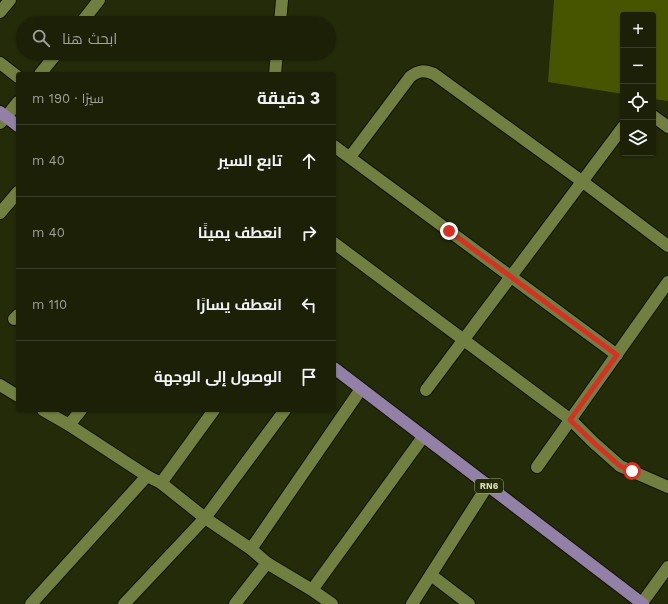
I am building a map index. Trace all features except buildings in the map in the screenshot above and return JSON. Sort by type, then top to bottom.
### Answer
[{"type":"main road","points":[[2,117],[16,125]]},
{"type":"main road","name":"RN6","points":[[336,370],[643,604]]},
{"type":"street","points":[[0,12],[10,0]]},
{"type":"street","points":[[86,16],[99,0]]},
{"type":"street","points":[[281,16],[282,0]]},
{"type":"street","points":[[42,72],[51,60]]},
{"type":"street","points":[[275,72],[276,60]]},
{"type":"street","points":[[0,63],[16,76]]},
{"type":"street","points":[[350,157],[410,77],[415,73],[427,71],[434,74],[583,182],[668,246]]},
{"type":"street","points":[[2,117],[16,104]]},
{"type":"street","points":[[656,118],[668,127]]},
{"type":"street","points":[[426,390],[583,182],[620,130]]},
{"type":"street","points":[[336,147],[617,355]]},
{"type":"street","points":[[0,213],[16,194]]},
{"type":"street","points":[[336,244],[570,420],[620,466],[668,486]]},
{"type":"street","points":[[537,467],[668,282]]},
{"type":"street","points":[[0,385],[16,395]]},
{"type":"street","points":[[251,549],[361,389]]},
{"type":"street","points":[[46,412],[147,476],[161,483],[205,518],[251,549],[267,562],[312,590],[319,600],[332,604]]},
{"type":"street","points":[[69,425],[79,412]]},
{"type":"street","points":[[161,483],[213,412]]},
{"type":"street","points":[[124,604],[205,518],[284,412]]},
{"type":"street","points":[[312,590],[424,438]]},
{"type":"street","points":[[31,604],[147,476]]},
{"type":"street","points":[[412,604],[488,486]]},
{"type":"street","points":[[235,604],[267,562]]},
{"type":"street","points":[[643,604],[668,567]]},
{"type":"street","points":[[430,575],[469,604]]},
{"type":"green space","points":[[554,0],[668,0],[668,101],[656,99],[656,12],[620,12],[620,94],[548,82]]},
{"type":"route","points":[[449,231],[617,355],[570,420],[620,466],[632,471]]}]
